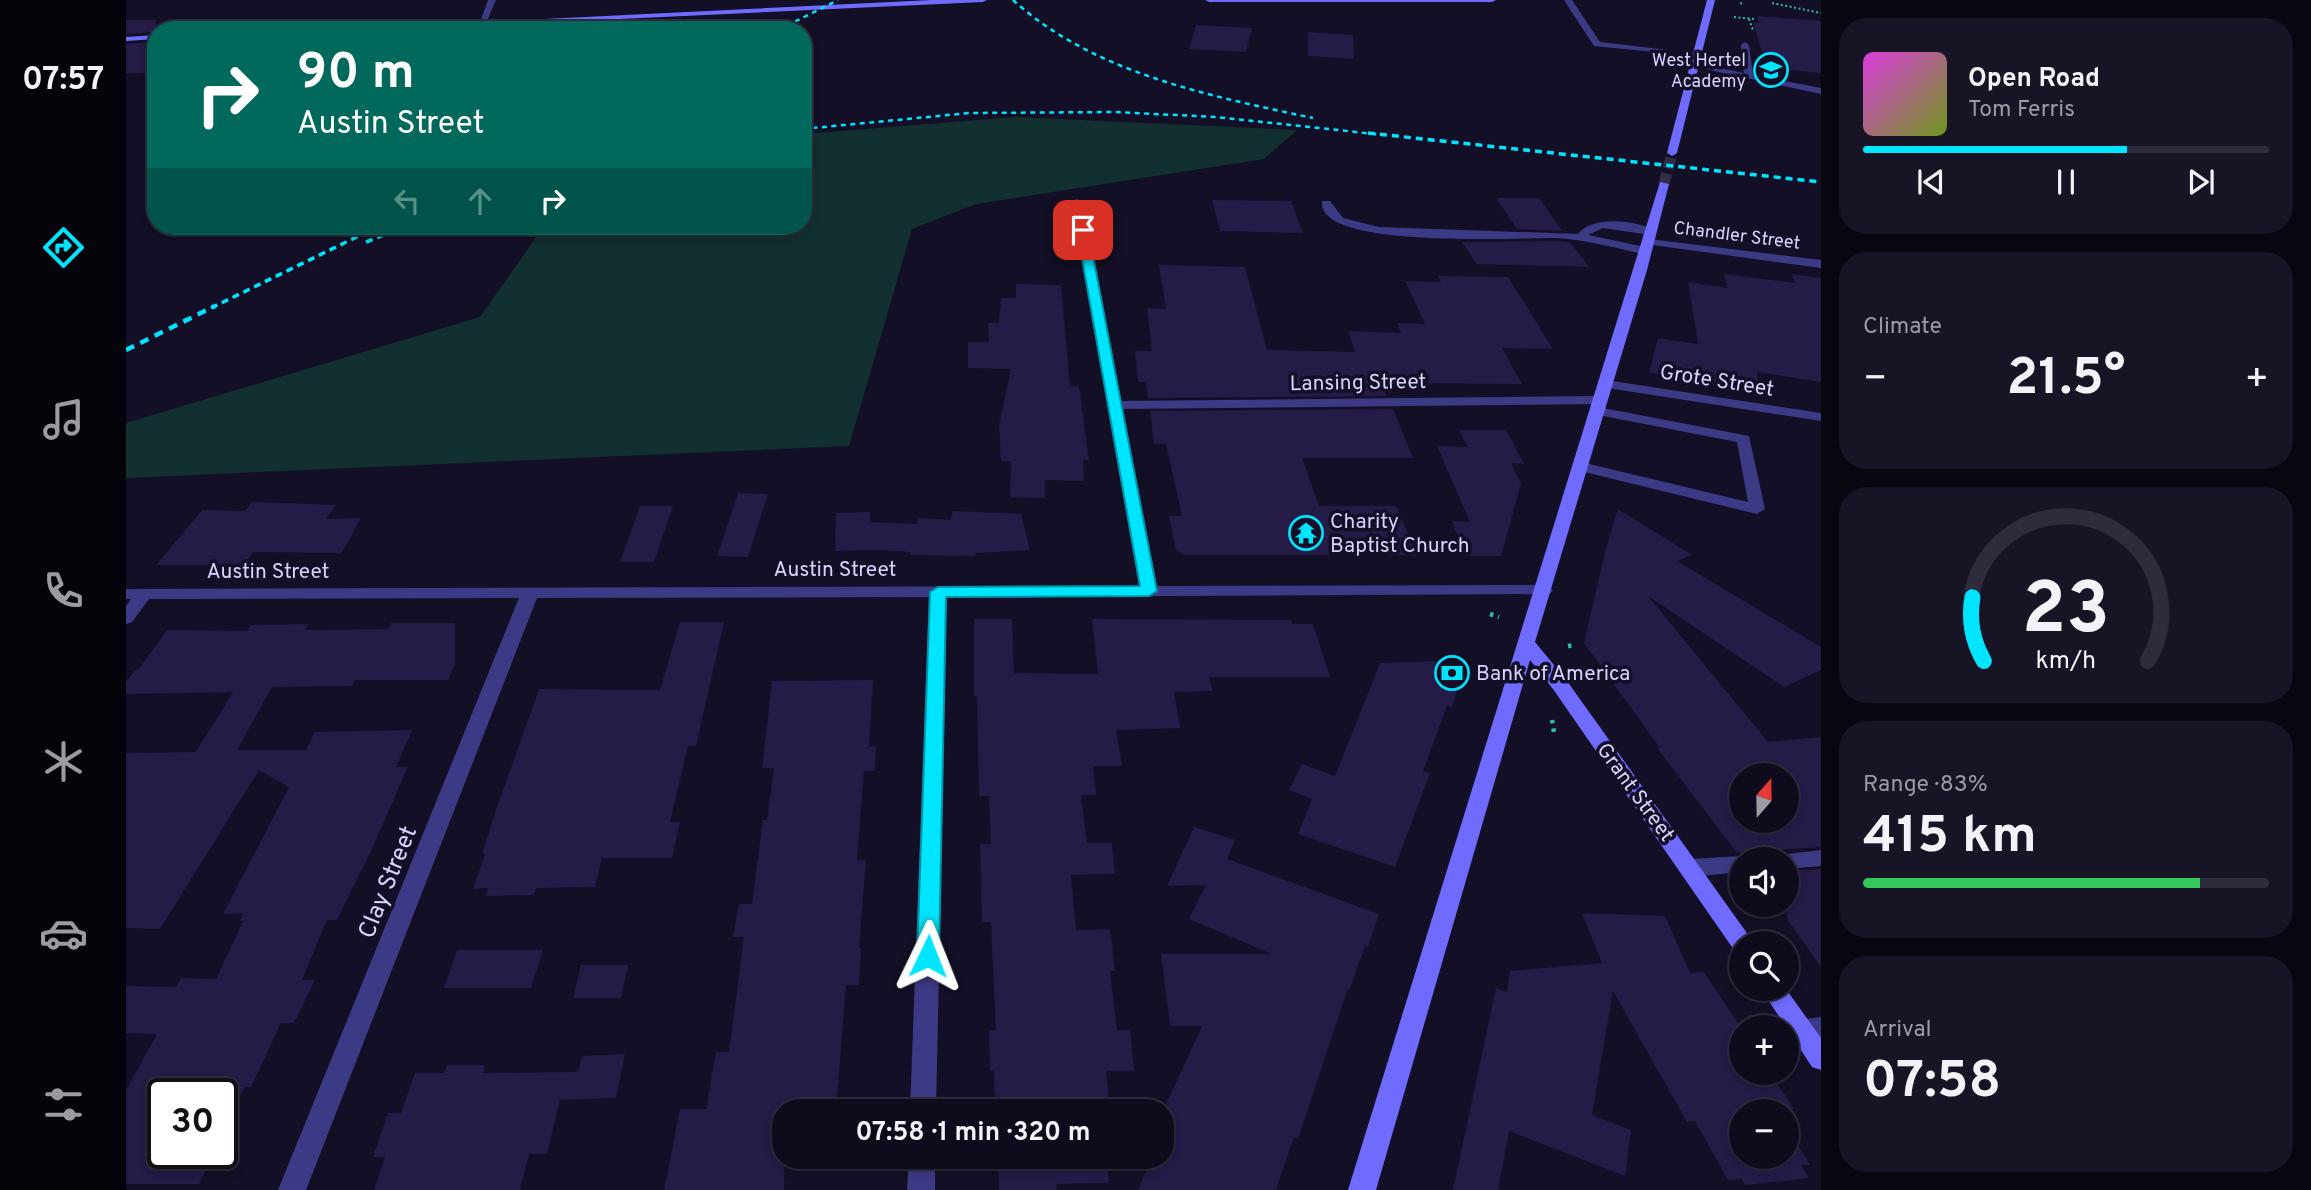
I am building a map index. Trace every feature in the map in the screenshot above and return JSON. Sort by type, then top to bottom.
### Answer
[{"type":"main road","points":[[526,21],[983,0]]},
{"type":"main road","points":[[1209,0],[1492,0]]},
{"type":"main road","points":[[1672,153],[1711,0]]},
{"type":"main road","points":[[128,40],[147,38]]},
{"type":"main road","points":[[1362,1190],[1600,406],[1664,184]]},
{"type":"main road","name":"Grant Street","points":[[1526,643],[1560,685],[1734,931]]},
{"type":"main road","points":[[1784,1001],[1811,1029],[1821,1059]]},
{"type":"street","points":[[483,21],[492,0]]},
{"type":"street","points":[[1568,0],[1597,44],[1664,50]]},
{"type":"street","points":[[1745,45],[1749,75]]},
{"type":"street","points":[[1695,66],[1749,75],[1782,86],[1821,91]]},
{"type":"street","points":[[1077,202],[1149,591]]},
{"type":"street","points":[[1326,204],[1337,220],[1363,228],[1649,242]]},
{"type":"street","points":[[1581,237],[1585,229],[1606,225],[1649,242]]},
{"type":"street","name":"Chandler Street","points":[[1649,242],[1821,264]]},
{"type":"street","name":"Grote Street","points":[[1606,384],[1821,417]]},
{"type":"street","name":"Lansing Street","points":[[1115,405],[1600,406],[1744,439],[1757,509],[1581,467]]},
{"type":"street","name":"Austin Street","points":[[135,594],[1544,590]]},
{"type":"street","points":[[923,1099],[938,592]]},
{"type":"street","name":"Clay Street","points":[[292,1190],[530,593]]},
{"type":"street","points":[[126,618],[135,594]]},
{"type":"street","points":[[1799,860],[1821,858]]},
{"type":"street","points":[[1690,868],[1729,865]]},
{"type":"street","points":[[921,1190],[922,1169]]},
{"type":"path","points":[[1772,3],[1821,13]]},
{"type":"path","points":[[1734,17],[1754,19]]},
{"type":"path","points":[[1490,614],[1499,617]]},
{"type":"path","points":[[1568,646],[1576,645]]},
{"type":"path","points":[[1552,720],[1554,732]]},
{"type":"green space","points":[[1015,117],[1297,130],[1264,159],[976,204],[912,229],[849,446],[126,478],[126,423],[480,317],[538,235],[812,235],[812,133]]},
{"type":"building","points":[[1757,16],[1821,21],[1821,73],[1767,68],[1753,23],[1759,23]]},
{"type":"building","points":[[126,20],[156,20],[147,21],[147,33],[126,34]]},
{"type":"building","points":[[1196,25],[1252,28],[1246,52],[1189,49]]},
{"type":"building","points":[[1308,32],[1353,35],[1354,59],[1308,56]]},
{"type":"building","points":[[147,43],[147,73],[126,73],[126,44]]},
{"type":"building","points":[[1496,198],[1539,198],[1562,231],[1517,229]]},
{"type":"building","points":[[1212,200],[1291,201],[1303,233],[1220,231]]},
{"type":"building","points":[[1462,242],[1570,242],[1589,267],[1476,264]]},
{"type":"building","points":[[1159,265],[1245,267],[1267,350],[1355,352],[1348,331],[1401,333],[1397,323],[1425,324],[1405,281],[1441,282],[1438,276],[1508,277],[1553,349],[1502,348],[1522,384],[1382,383],[1387,396],[1148,398],[1146,382],[1138,382],[1135,351],[1152,351],[1147,308],[1166,309]]},
{"type":"building","points":[[1724,274],[1795,283],[1792,274],[1821,278],[1821,382],[1757,372],[1760,390],[1649,373],[1658,338],[1698,344],[1688,282],[1727,288]]},
{"type":"building","points":[[1016,284],[1061,285],[1070,386],[1079,387],[1089,460],[1083,460],[1084,481],[1045,480],[1045,498],[1010,497],[1011,461],[1001,461],[999,425],[1011,369],[968,368],[968,342],[989,342],[988,323],[999,323],[1001,298],[1016,298]]},
{"type":"building","points":[[1393,409],[1413,458],[1302,458],[1319,506],[1396,506],[1418,556],[1386,555],[1384,549],[1329,549],[1331,555],[1185,555],[1176,551],[1169,516],[1182,516],[1166,444],[1154,444],[1150,411]]},
{"type":"building","points":[[1459,430],[1506,430],[1524,464],[1511,463],[1521,484],[1501,556],[1465,556],[1452,521],[1470,522],[1437,446],[1468,447]]},
{"type":"building","points":[[738,493],[768,494],[748,557],[717,556]]},
{"type":"building","points":[[252,502],[336,505],[326,519],[361,518],[342,553],[253,552],[244,565],[156,565],[202,510],[245,511]]},
{"type":"building","points":[[640,506],[673,506],[654,562],[620,562]]},
{"type":"building","points":[[1618,509],[1692,555],[1677,561],[1821,647],[1821,670],[1784,687],[1648,596],[1768,742],[1821,737],[1821,847],[1732,847],[1657,748],[1660,748],[1584,643]]},
{"type":"building","points":[[953,511],[1021,514],[1030,550],[976,553],[975,556],[910,555],[911,552],[878,550],[835,551],[836,513],[870,512],[870,522],[917,524],[918,518],[951,520]]},
{"type":"building","points":[[974,619],[1012,619],[1014,673],[1098,674],[1092,619],[1291,620],[1292,624],[1313,624],[1330,677],[1209,677],[1213,691],[1174,692],[1180,728],[1116,730],[1122,766],[1093,766],[1096,795],[1081,795],[1087,843],[1112,843],[1115,874],[1071,875],[1076,930],[1110,929],[1115,971],[1110,971],[1117,1030],[1130,1030],[1134,1071],[1106,1071],[1109,1099],[995,1099],[994,1071],[990,1071],[989,1030],[996,1030],[991,922],[982,922],[980,844],[991,844],[989,796],[979,796],[977,696],[974,696]]},
{"type":"building","points":[[680,622],[724,622],[696,746],[688,746],[670,822],[680,822],[672,858],[602,858],[595,887],[536,888],[534,895],[486,896],[488,888],[473,889],[496,810],[539,689],[660,690]]},
{"type":"building","points":[[391,623],[455,623],[455,664],[448,680],[355,680],[352,686],[272,687],[237,750],[306,750],[315,732],[412,730],[396,767],[408,767],[337,920],[327,920],[302,980],[315,980],[294,1023],[281,1023],[251,1087],[245,1087],[238,1102],[238,1078],[147,1078],[147,1169],[206,1169],[199,1184],[126,1184],[126,1090],[157,1034],[126,1033],[126,986],[176,987],[181,978],[216,979],[243,921],[240,921],[243,913],[223,914],[289,787],[259,770],[160,929],[126,928],[126,753],[196,752],[233,692],[126,694],[126,682],[167,630],[247,631],[251,625],[308,624],[305,630],[388,629]]},
{"type":"building","points":[[1466,660],[1452,707],[1447,706],[1423,771],[1430,773],[1395,867],[1298,834],[1312,799],[1289,790],[1302,764],[1335,776],[1380,663]]},
{"type":"building","points":[[873,680],[869,747],[876,746],[875,771],[864,771],[857,860],[866,860],[859,985],[846,985],[837,1099],[772,1099],[772,1169],[784,1169],[784,1190],[664,1190],[680,1109],[706,1109],[716,1052],[729,1052],[744,937],[733,937],[739,904],[752,904],[763,820],[767,820],[774,768],[762,768],[772,681]]},
{"type":"building","points":[[1194,827],[1235,840],[1227,859],[1379,914],[1368,947],[1365,946],[1350,989],[1348,988],[1298,1139],[1294,1137],[1276,1190],[1138,1190],[1147,1169],[1174,1169],[1174,1099],[1169,1099],[1202,1026],[1170,1026],[1161,954],[1272,954],[1189,919],[1206,885],[1167,886]]},
{"type":"building","points":[[1821,869],[1821,967],[1799,936],[1799,931],[1796,931],[1787,919],[1799,917],[1799,870]]},
{"type":"building","points":[[1582,913],[1665,916],[1690,973],[1704,972],[1732,1015],[1729,1015],[1729,1085],[1778,1085],[1787,1099],[1729,1099],[1729,1169],[1799,1169],[1799,1147],[1810,1165],[1801,1165],[1809,1178],[1745,1185],[1742,1179],[1728,1180],[1695,1121],[1687,1122],[1613,991],[1592,1115],[1631,1130],[1625,1176],[1509,1131],[1498,1190],[1453,1190],[1496,988],[1507,992],[1510,971],[1602,963]]},
{"type":"building","points":[[457,950],[543,950],[531,988],[444,988]]},
{"type":"building","points":[[581,965],[628,965],[621,998],[573,998]]},
{"type":"building","points":[[625,1054],[616,1098],[560,1100],[547,1154],[529,1154],[520,1190],[374,1190],[385,1157],[373,1157],[388,1113],[401,1113],[415,1073],[444,1073],[447,1065],[485,1065],[483,1073],[578,1072],[582,1056]]},
{"type":"building","points":[[998,1169],[1107,1169],[1109,1183],[1056,1184],[1057,1190],[999,1190]]},
{"type":"tunnel","points":[[1664,184],[1672,153]]},
{"type":"railway","points":[[796,21],[838,0]]},
{"type":"railway","points":[[1013,0],[1045,25],[1116,64],[1234,101],[1313,118]]},
{"type":"railway","points":[[812,128],[969,113],[1115,112],[1216,117],[1384,135]]},
{"type":"railway","points":[[1368,133],[1821,182]]},
{"type":"railway","points":[[211,308],[361,235]]},
{"type":"railway","points":[[366,242],[384,235]]},
{"type":"railway","points":[[126,350],[215,306]]},
{"type":"place","name":"West Hertel Academy","points":[[1771,70]]},
{"type":"place","name":"Charity Baptist Church","points":[[1306,533]]},
{"type":"place","name":"Bank of America","points":[[1452,673]]},
{"type":"route","points":[[928,956],[938,592],[1149,591],[1083,230]]}]
